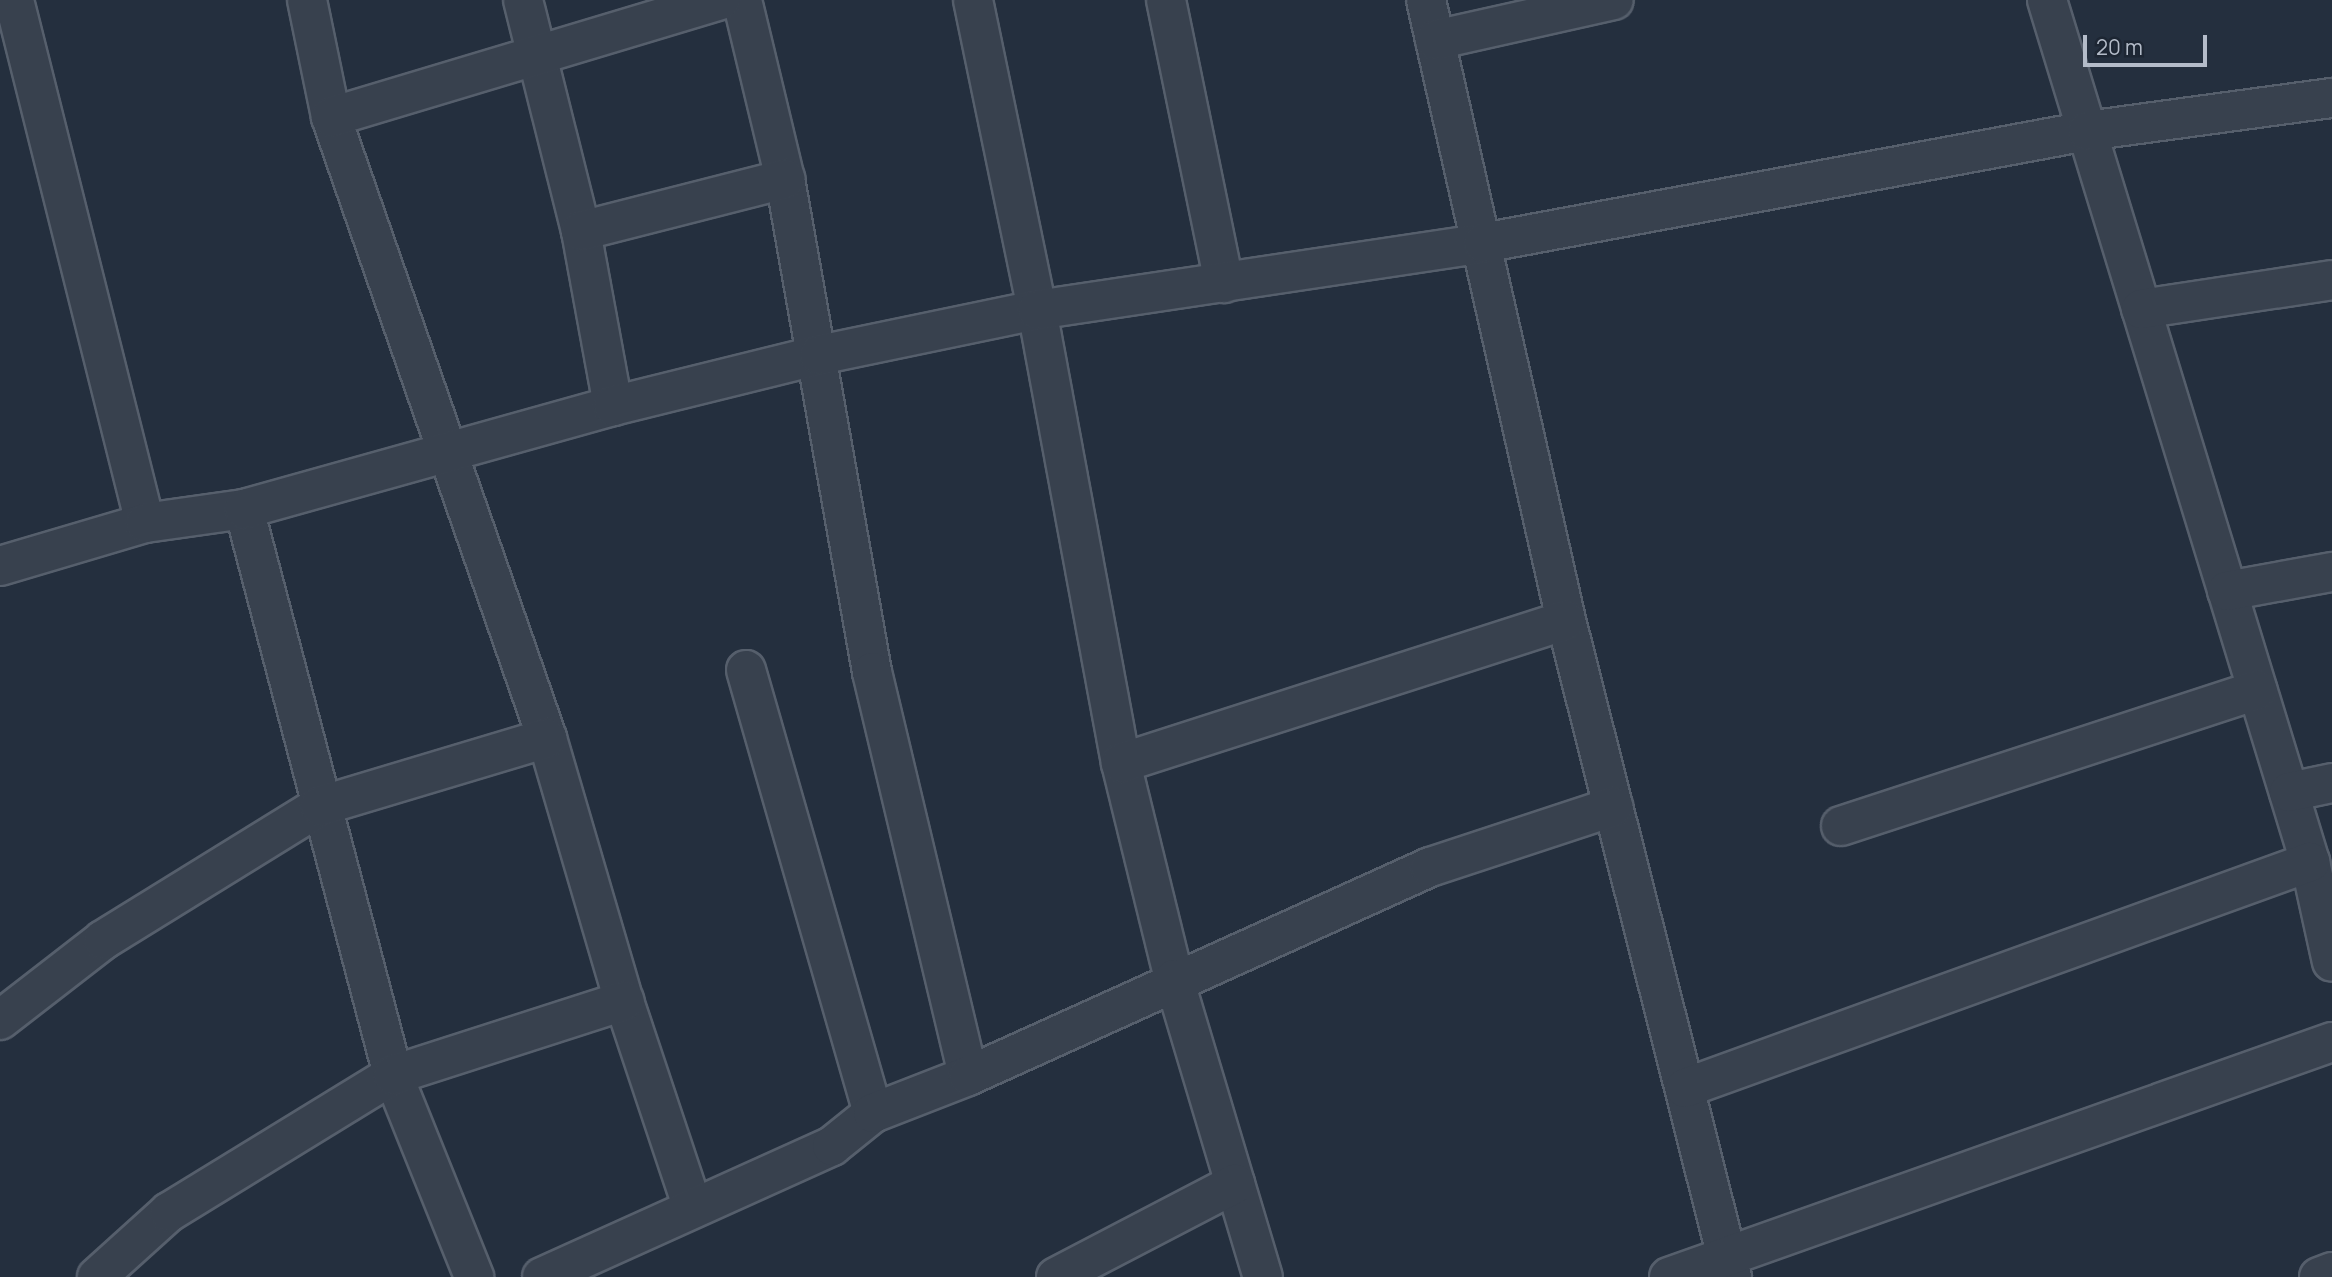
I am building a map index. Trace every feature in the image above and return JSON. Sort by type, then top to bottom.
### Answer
[{"type":"street","points":[[14,0],[145,523]]},
{"type":"street","points":[[307,0],[331,117],[547,738],[624,1001],[693,1208]]},
{"type":"street","points":[[523,0],[581,231],[613,406]]},
{"type":"street","points":[[331,117],[721,0]]},
{"type":"street","points":[[742,0],[785,178],[872,672],[968,1076]]},
{"type":"street","points":[[973,0],[1037,310],[1121,762],[1174,979],[1263,1277]]},
{"type":"street","points":[[1166,0],[1224,283]]},
{"type":"street","points":[[1426,0],[1566,620],[1730,1268]]},
{"type":"street","points":[[1435,40],[1614,0]]},
{"type":"street","points":[[2047,0],[2310,862],[2332,962]]},
{"type":"street","points":[[0,566],[145,523],[244,509],[613,406],[818,355],[1037,310],[1483,243],[2087,131],[2332,98]]},
{"type":"street","points":[[581,231],[785,178]]},
{"type":"street","points":[[2141,309],[2332,280]]},
{"type":"street","points":[[244,509],[320,806],[393,1075],[474,1277]]},
{"type":"street","points":[[2227,591],[2332,572]]},
{"type":"street","points":[[1121,762],[1566,620]]},
{"type":"street","points":[[746,670],[873,1113]]},
{"type":"street","points":[[1841,827],[2257,690]]},
{"type":"street","points":[[0,1020],[103,940],[320,806],[547,738]]},
{"type":"street","points":[[2289,792],[2332,783]]},
{"type":"street","points":[[542,1277],[832,1146],[873,1113],[968,1076],[1174,979],[1430,867],[1613,807]]},
{"type":"street","points":[[1685,1088],[2310,862]]},
{"type":"street","points":[[97,1277],[169,1212],[393,1075],[624,1001]]},
{"type":"street","points":[[1669,1277],[1730,1268],[2332,1042]]},
{"type":"street","points":[[1056,1277],[1235,1184]]},
{"type":"street","points":[[2319,1277],[2332,1272]]}]
